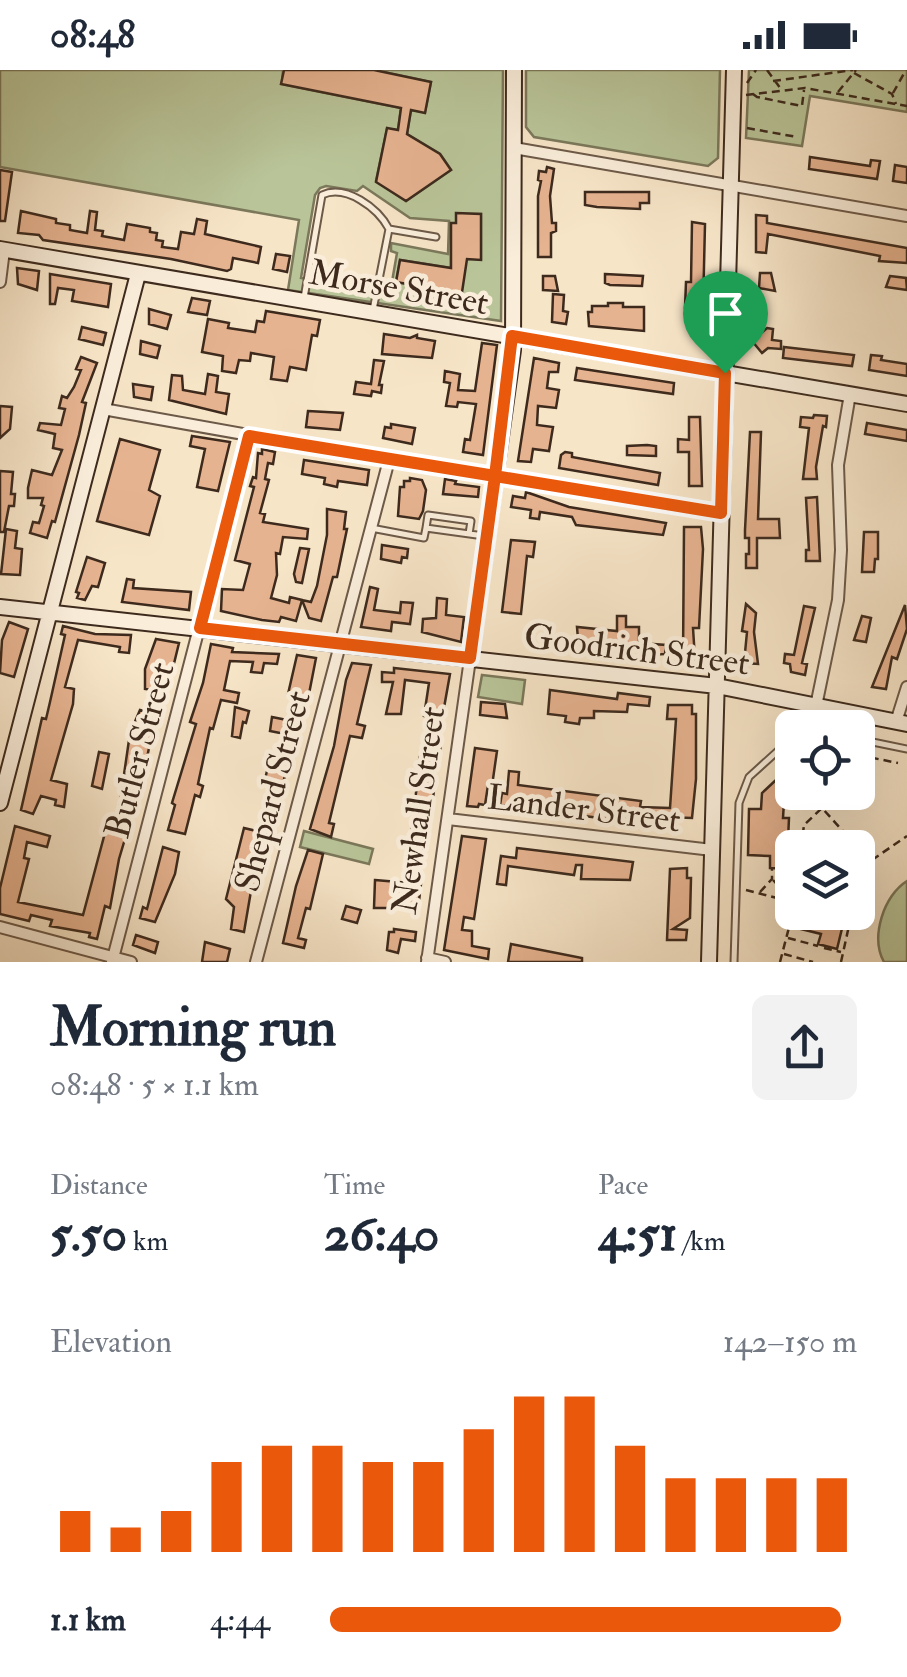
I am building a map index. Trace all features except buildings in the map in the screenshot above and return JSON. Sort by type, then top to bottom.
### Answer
[{"type":"street","name":"Newhall Street","points":[[427,960],[512,336],[514,70]]},
{"type":"street","points":[[709,962],[734,70]]},
{"type":"street","points":[[514,148],[907,216]]},
{"type":"street","points":[[0,282],[2,250]]},
{"type":"street","name":"Morse Street","points":[[2,250],[907,404]]},
{"type":"street","points":[[0,803],[138,274]]},
{"type":"street","points":[[816,706],[838,600],[838,464],[850,394]]},
{"type":"street","points":[[103,408],[389,460],[721,513]]},
{"type":"street","name":"Butler Street","points":[[112,959],[249,436]]},
{"type":"street","name":"Shepard Street","points":[[256,962],[339,645],[377,529],[389,460]]},
{"type":"street","name":"Goodrich Street","points":[[0,606],[716,686],[902,723]]},
{"type":"street","points":[[902,723],[907,687]]},
{"type":"street","name":"Lander Street","points":[[448,819],[712,850]]},
{"type":"street","points":[[0,926],[132,962]]},
{"type":"street","points":[[427,960],[445,962]]},
{"type":"lane","points":[[304,301],[322,195],[348,194],[381,214],[389,229],[372,313]]},
{"type":"lane","points":[[389,229],[436,238]]},
{"type":"lane","points":[[308,274],[378,285]]},
{"type":"lane","points":[[377,529],[424,538],[428,515],[470,521],[469,534]]},
{"type":"lane","points":[[426,528],[487,537]]},
{"type":"lane","points":[[875,742],[907,749]]},
{"type":"lane","points":[[734,962],[738,812],[746,783],[775,755]]},
{"type":"path","points":[[746,84],[756,70]]},
{"type":"path","points":[[767,70],[782,90]]},
{"type":"path","points":[[892,94],[906,70]]},
{"type":"path","points":[[773,80],[854,71],[892,94],[896,104]]},
{"type":"path","points":[[837,94],[854,71]]},
{"type":"path","points":[[753,94],[802,106],[804,88]]},
{"type":"path","points":[[746,94],[804,88],[907,106]]},
{"type":"path","points":[[745,128],[797,137]]},
{"type":"path","points":[[875,758],[898,763]]},
{"type":"path","points":[[803,830],[820,810]]},
{"type":"path","points":[[824,810],[842,830]]},
{"type":"path","points":[[875,858],[907,836]]},
{"type":"path","points":[[900,841],[907,843]]},
{"type":"path","points":[[772,868],[775,882]]},
{"type":"path","points":[[758,893],[772,879]]},
{"type":"path","points":[[736,888],[775,897]]},
{"type":"path","points":[[780,962],[789,930]]},
{"type":"path","points":[[841,962],[848,930]]},
{"type":"path","points":[[787,937],[818,946]]},
{"type":"path","points":[[824,948],[842,952]]},
{"type":"path","points":[[782,954],[813,962]]},
{"type":"green space","points":[[0,70],[283,70],[282,84],[401,108],[398,130],[387,129],[376,181],[406,201],[451,170],[440,154],[407,134],[411,110],[425,112],[431,82],[374,70],[503,70],[501,321],[288,290],[299,220],[0,167]],"holes":[[[326,186],[357,191],[363,186],[410,218],[449,221],[448,254],[391,243],[391,251],[397,253],[390,293],[301,278],[315,195]],[[457,214],[481,214],[481,259],[466,259],[460,299],[451,297],[452,291],[396,282],[400,260],[451,268],[451,224],[456,223]]]},
{"type":"green space","points":[[526,70],[720,70],[718,158],[708,166],[534,137],[526,127]]},
{"type":"green space","points":[[749,70],[907,70],[907,112],[810,96],[802,146],[746,138]]},
{"type":"green space","points":[[482,675],[525,680],[522,704],[478,697]]},
{"type":"green space","points":[[304,831],[373,849],[369,864],[300,847]]},
{"type":"green space","points":[[907,881],[907,962],[884,962],[878,941],[882,917],[892,896]]},
{"type":"route","points":[[725,373],[512,336],[495,476],[249,436],[200,628],[470,658],[495,476],[721,513],[725,373]]}]
